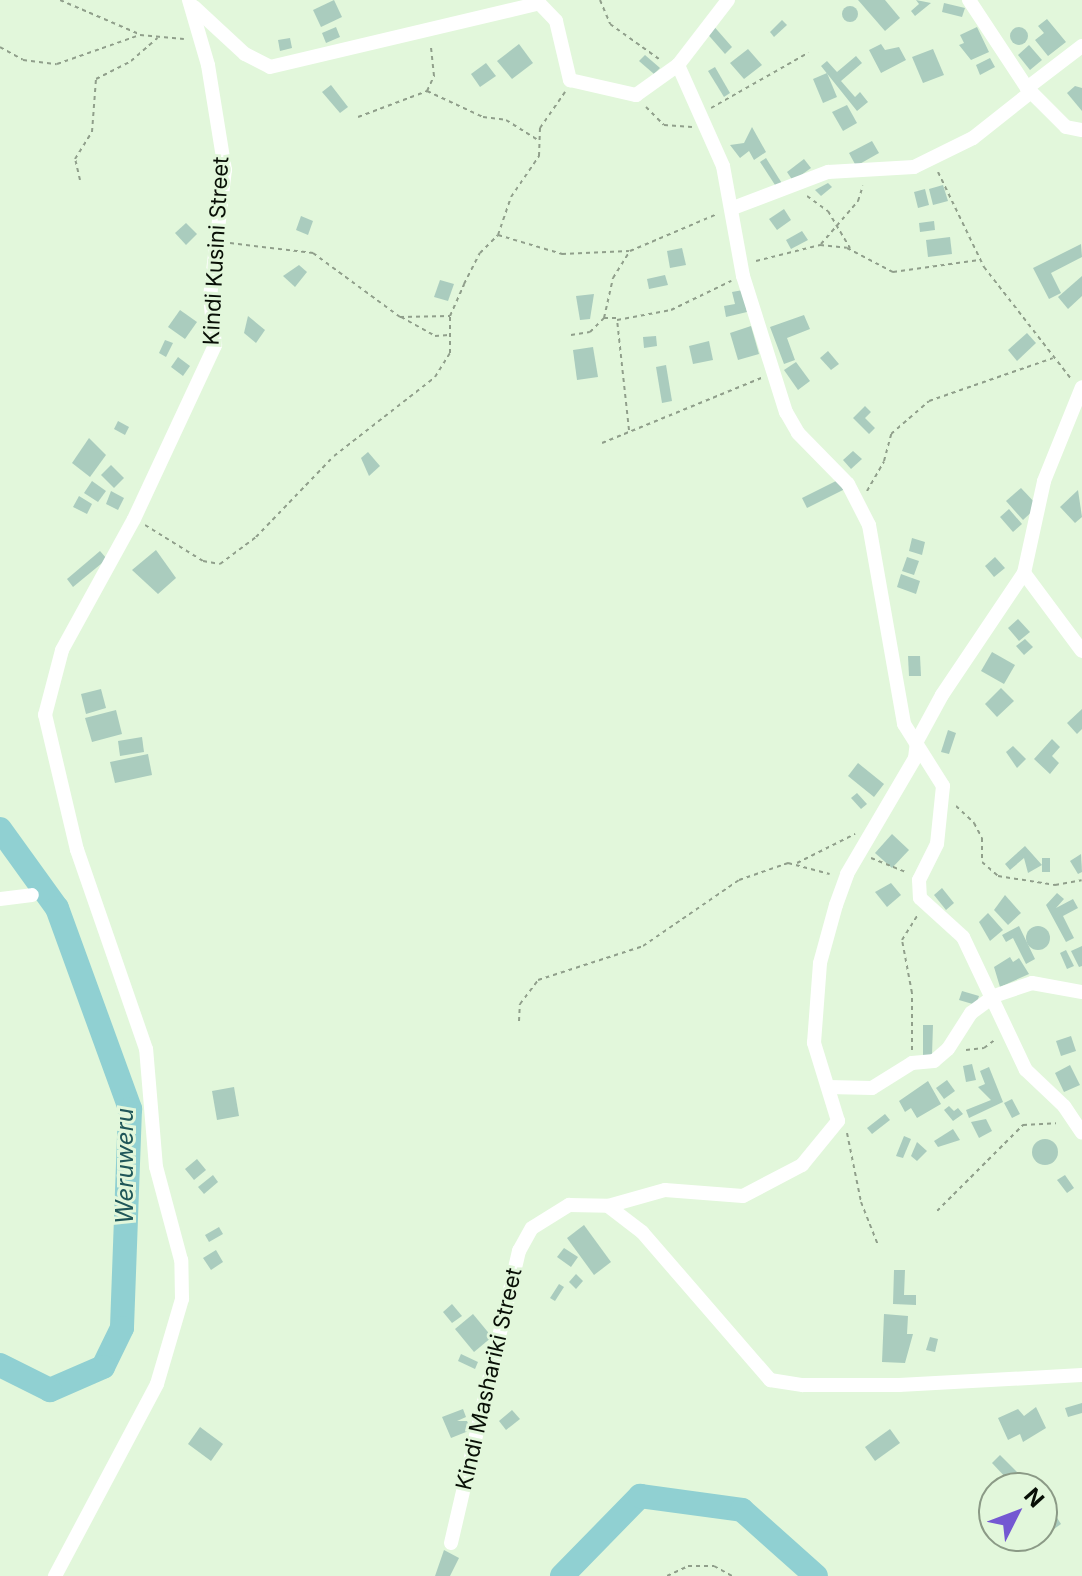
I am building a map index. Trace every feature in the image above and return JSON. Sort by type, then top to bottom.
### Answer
[{"type":"street","points":[[191,3],[245,54],[270,67],[538,2],[563,37],[566,74],[580,84],[636,95],[675,68],[728,0]]},
{"type":"street","points":[[969,0],[1029,90],[1066,127],[1082,130]]},
{"type":"street","name":"Kindi Kusini Street","points":[[55,1576],[157,1384],[183,1284],[156,1167],[146,1049],[77,850],[45,715],[62,650],[134,519],[213,350],[210,297],[220,235],[225,170],[191,3]]},
{"type":"street","points":[[733,208],[780,194],[828,172],[904,170],[973,138],[1082,46]]},
{"type":"street","points":[[675,68],[711,137],[733,208],[742,270],[774,373],[798,433],[861,503],[904,724],[940,776],[944,796],[937,844],[918,888],[924,906],[959,931],[994,996],[1026,1070],[1079,1123]]},
{"type":"street","points":[[839,1113],[815,1056],[815,1003],[823,946],[847,874],[915,758],[917,741],[972,645],[1024,573],[1044,481],[1081,389]]},
{"type":"street","points":[[1024,573],[1082,651]]},
{"type":"street","points":[[0,899],[32,895]]},
{"type":"street","points":[[828,1087],[877,1087],[912,1063],[934,1061],[948,1049],[965,1020],[994,996],[1032,983],[1082,992]]},
{"type":"street","name":"Kindi Mashariki Street","points":[[451,1543],[519,1251],[547,1215],[569,1205],[608,1206],[665,1190],[731,1199],[776,1183],[814,1152],[839,1113]]},
{"type":"street","points":[[608,1206],[669,1259],[770,1380],[803,1385],[899,1385],[1082,1375]]},
{"type":"path","points":[[60,0],[140,35],[201,41]]},
{"type":"path","points":[[600,0],[610,24],[675,68]]},
{"type":"path","points":[[358,117],[427,91],[434,76],[432,28]]},
{"type":"path","points":[[0,47],[23,60],[57,64],[140,35]]},
{"type":"path","points":[[80,180],[75,159],[92,132],[96,79],[131,61],[158,37]]},
{"type":"path","points":[[699,114],[808,53]]},
{"type":"path","points":[[134,519],[203,561],[220,564],[256,537],[334,456],[435,377],[450,353],[450,316],[480,253],[498,235],[511,197],[539,156],[538,139],[562,95],[580,84]]},
{"type":"path","points":[[427,91],[483,117],[506,120],[538,139]]},
{"type":"path","points":[[636,95],[664,125],[696,128],[711,137]]},
{"type":"path","points":[[928,157],[980,260],[1081,389]]},
{"type":"path","points":[[820,245],[860,197],[866,170]]},
{"type":"path","points":[[780,194],[817,200],[850,249]]},
{"type":"path","points":[[498,235],[562,254],[630,251],[733,208]]},
{"type":"path","points":[[220,235],[234,245],[313,253],[400,317],[435,336],[449,335]]},
{"type":"path","points":[[604,318],[671,310],[742,270],[820,245],[850,249],[893,272],[980,260]]},
{"type":"path","points":[[571,335],[590,332],[604,318],[613,278],[630,251]]},
{"type":"path","points":[[400,317],[450,316]]},
{"type":"path","points":[[619,318],[629,430]]},
{"type":"path","points":[[861,503],[884,461],[891,434],[929,401],[1054,358]]},
{"type":"path","points":[[602,443],[774,373]]},
{"type":"path","points":[[944,796],[974,823],[982,838],[982,862],[998,876],[1055,885],[1082,880]]},
{"type":"path","points":[[519,1021],[520,1004],[538,980],[643,946],[739,880],[797,864],[851,834],[872,830]]},
{"type":"path","points":[[861,852],[894,871],[926,869]]},
{"type":"path","points":[[797,864],[847,874]]},
{"type":"path","points":[[912,1063],[912,993],[902,940],[924,906]]},
{"type":"path","points":[[948,1049],[984,1048],[1004,1025]]},
{"type":"path","points":[[839,1113],[878,1245]]},
{"type":"path","points":[[937,1211],[1023,1125],[1079,1123]]},
{"type":"path","points":[[667,1576],[688,1566],[714,1566],[732,1576]]},
{"type":"building","points":[[334,0],[342,17],[321,27],[313,10]]},
{"type":"building","points":[[858,0],[885,0],[900,18],[885,31]]},
{"type":"building","points":[[916,0],[931,3],[915,16],[911,11],[919,4]]},
{"type":"building","points":[[944,3],[965,8],[962,17],[942,12]]},
{"type":"building","points":[[850,6],[858,14],[850,22],[842,14]]},
{"type":"building","points":[[1047,19],[1066,42],[1048,56],[1035,40],[1044,33],[1038,26]]},
{"type":"building","points":[[782,20],[787,25],[774,37],[770,32]]},
{"type":"building","points":[[711,23],[732,47],[725,54],[704,30]]},
{"type":"building","points":[[336,27],[340,37],[326,43],[322,33]]},
{"type":"building","points":[[977,27],[989,52],[971,60],[959,45],[964,43],[960,35]]},
{"type":"building","points":[[1019,27],[1028,36],[1019,45],[1010,36]]},
{"type":"building","points":[[290,38],[292,48],[280,51],[278,40]]},
{"type":"building","points":[[519,44],[533,63],[512,79],[497,61]]},
{"type":"building","points":[[881,44],[885,50],[899,47],[906,60],[881,73],[869,50]]},
{"type":"building","points":[[1029,45],[1042,60],[1030,70],[1018,55]]},
{"type":"building","points":[[748,49],[762,65],[744,79],[730,63]]},
{"type":"building","points":[[933,49],[944,75],[923,83],[912,57]]},
{"type":"building","points":[[645,55],[660,68],[654,74],[639,61]]},
{"type":"building","points":[[856,56],[862,63],[841,81],[855,97],[860,92],[868,102],[857,111],[821,66],[827,61],[837,72]]},
{"type":"building","points":[[990,58],[995,67],[980,75],[976,65]]},
{"type":"building","points":[[486,63],[496,76],[480,87],[471,74]]},
{"type":"building","points":[[715,67],[730,93],[724,97],[708,71]]},
{"type":"building","points":[[827,73],[837,97],[823,103],[813,79]]},
{"type":"building","points":[[331,85],[348,107],[340,113],[322,92]]},
{"type":"building","points":[[1075,86],[1082,88],[1082,111],[1067,93]]},
{"type":"building","points":[[847,105],[857,123],[843,131],[832,112]]},
{"type":"building","points":[[752,127],[766,152],[754,160],[749,151],[740,158],[730,145],[744,143]]},
{"type":"building","points":[[872,141],[879,153],[856,166],[849,153]]},
{"type":"building","points":[[766,158],[783,185],[777,188],[760,162]]},
{"type":"building","points":[[804,159],[811,168],[793,181],[787,172]]},
{"type":"building","points":[[828,183],[832,187],[821,196],[815,190]]},
{"type":"building","points":[[943,185],[948,201],[933,205],[929,189]]},
{"type":"building","points":[[925,189],[929,205],[918,208],[914,192]]},
{"type":"building","points":[[784,209],[791,220],[777,230],[769,219]]},
{"type":"building","points":[[301,216],[313,221],[308,235],[296,230]]},
{"type":"building","points":[[934,221],[935,230],[920,232],[919,223]]},
{"type":"building","points":[[186,223],[197,234],[186,245],[175,233]]},
{"type":"building","points":[[802,231],[808,240],[791,249],[786,240]]},
{"type":"building","points":[[950,237],[952,254],[928,257],[926,240]]},
{"type":"building","points":[[1081,244],[1082,257],[1051,273],[1061,293],[1049,299],[1033,268]]},
{"type":"building","points":[[682,248],[686,265],[670,268],[667,251]]},
{"type":"building","points":[[299,265],[307,272],[295,287],[283,276]]},
{"type":"building","points":[[665,275],[668,285],[649,289],[647,279]]},
{"type":"building","points":[[1082,276],[1082,296],[1068,309],[1058,297]]},
{"type":"building","points":[[440,280],[454,284],[448,301],[434,297]]},
{"type":"building","points":[[743,290],[747,312],[726,317],[724,306],[735,304],[732,292]]},
{"type":"building","points":[[594,294],[590,319],[580,320],[576,296]]},
{"type":"building","points":[[180,310],[197,322],[185,339],[168,327]]},
{"type":"building","points":[[804,315],[810,329],[787,338],[795,360],[784,364],[770,327]]},
{"type":"building","points":[[248,316],[265,330],[256,343],[244,333]]},
{"type":"building","points":[[751,326],[759,354],[738,360],[730,333]]},
{"type":"building","points":[[1027,333],[1036,343],[1017,361],[1008,350]]},
{"type":"building","points":[[656,336],[657,346],[644,348],[643,337]]},
{"type":"building","points":[[165,340],[173,343],[166,357],[159,353]]},
{"type":"building","points":[[709,341],[713,360],[693,364],[689,346]]},
{"type":"building","points":[[593,347],[598,377],[577,380],[573,350]]},
{"type":"building","points":[[828,351],[839,364],[831,370],[820,358]]},
{"type":"building","points":[[178,357],[190,366],[183,376],[171,367]]},
{"type":"building","points":[[796,362],[810,381],[798,390],[784,370]]},
{"type":"building","points":[[666,365],[672,401],[662,403],[656,367]]},
{"type":"building","points":[[865,406],[871,412],[865,418],[875,428],[869,434],[853,418]]},
{"type":"building","points":[[118,421],[129,427],[125,435],[114,429]]},
{"type":"building","points":[[89,438],[106,455],[90,477],[72,463]]},
{"type":"building","points":[[853,451],[862,459],[851,469],[843,460]]},
{"type":"building","points":[[368,452],[380,466],[369,476],[361,458]]},
{"type":"building","points":[[111,465],[124,478],[114,488],[101,475]]},
{"type":"building","points":[[840,479],[845,489],[807,508],[802,498]]},
{"type":"building","points":[[92,481],[106,491],[98,502],[84,493]]},
{"type":"building","points":[[1021,488],[1038,506],[1023,520],[1006,501]]},
{"type":"building","points":[[1078,490],[1082,517],[1075,523],[1060,507]]},
{"type":"building","points":[[111,491],[124,498],[118,510],[106,504]]},
{"type":"building","points":[[79,496],[92,504],[87,514],[73,507]]},
{"type":"building","points":[[1009,509],[1022,524],[1013,532],[1000,517]]},
{"type":"building","points":[[912,538],[925,542],[922,555],[909,551]]},
{"type":"building","points":[[156,550],[176,578],[158,594],[132,570]]},
{"type":"building","points":[[100,551],[107,559],[73,587],[67,579]]},
{"type":"building","points":[[907,557],[919,561],[914,575],[902,571]]},
{"type":"building","points":[[995,557],[1005,568],[994,577],[985,566]]},
{"type":"building","points":[[901,574],[920,581],[916,594],[897,587]]},
{"type":"building","points":[[1018,619],[1030,632],[1019,641],[1008,628]]},
{"type":"building","points":[[1025,639],[1033,647],[1024,655],[1016,646]]},
{"type":"building","points":[[992,652],[1015,665],[1004,684],[981,671]]},
{"type":"building","points":[[908,656],[920,656],[921,676],[909,676]]},
{"type":"building","points":[[1001,688],[1014,701],[997,717],[985,704]]},
{"type":"building","points":[[101,689],[106,708],[86,714],[81,694]]},
{"type":"building","points":[[1082,709],[1082,729],[1077,734],[1067,723]]},
{"type":"building","points":[[116,710],[122,734],[92,742],[85,718]]},
{"type":"building","points":[[948,730],[956,733],[949,754],[941,752]]},
{"type":"building","points":[[142,737],[144,752],[120,756],[118,741]]},
{"type":"building","points":[[1052,739],[1060,747],[1052,756],[1059,763],[1050,774],[1034,759]]},
{"type":"building","points":[[1013,746],[1026,759],[1017,768],[1006,752]]},
{"type":"building","points":[[148,754],[152,775],[115,783],[110,762]]},
{"type":"building","points":[[858,763],[884,784],[874,797],[848,776]]},
{"type":"building","points":[[857,793],[867,804],[861,809],[851,798]]},
{"type":"building","points":[[892,834],[909,850],[892,868],[875,853]]},
{"type":"building","points":[[1025,846],[1042,865],[1028,873],[1024,858],[1010,870],[1005,864]]},
{"type":"building","points":[[1081,854],[1082,872],[1078,874],[1070,861]]},
{"type":"building","points":[[1042,858],[1050,858],[1050,872],[1042,872]]},
{"type":"building","points":[[891,883],[901,895],[887,907],[875,892]]},
{"type":"building","points":[[942,888],[954,903],[946,910],[934,895]]},
{"type":"building","points":[[1057,893],[1064,899],[1056,908],[1073,899],[1078,908],[1063,916],[1074,938],[1066,942],[1046,905]]},
{"type":"building","points":[[1005,895],[1021,913],[1008,925],[994,910]]},
{"type":"building","points":[[988,913],[1003,930],[990,941],[979,922]]},
{"type":"building","points":[[1019,926],[1035,959],[1026,964],[1013,938],[1006,942],[1002,935]]},
{"type":"building","points":[[1038,926],[1049,933],[1050,938],[1043,949],[1038,950],[1027,943],[1026,938],[1033,927]]},
{"type":"building","points":[[1082,946],[1082,966],[1079,967],[1071,951]]},
{"type":"building","points":[[1066,950],[1074,966],[1067,969],[1060,953]]},
{"type":"building","points":[[1010,957],[1013,962],[1019,958],[1029,974],[1000,987],[994,967]]},
{"type":"building","points":[[962,991],[979,996],[976,1005],[959,1000]]},
{"type":"building","points":[[923,1025],[933,1025],[932,1055],[923,1055]]},
{"type":"building","points":[[1071,1036],[1076,1051],[1061,1056],[1056,1041]]},
{"type":"building","points":[[972,1064],[976,1080],[966,1082],[963,1066]]},
{"type":"building","points":[[1070,1065],[1080,1085],[1064,1092],[1055,1073]]},
{"type":"building","points":[[989,1067],[1003,1102],[969,1118],[966,1110],[991,1100],[978,1087],[985,1084],[980,1071]]},
{"type":"building","points":[[947,1080],[955,1091],[944,1099],[936,1088]]},
{"type":"building","points":[[928,1081],[941,1104],[917,1118],[911,1108],[905,1112],[899,1101]]},
{"type":"building","points":[[234,1087],[239,1116],[217,1120],[212,1091]]},
{"type":"building","points":[[1012,1099],[1020,1114],[1012,1118],[1004,1103]]},
{"type":"building","points":[[949,1106],[954,1111],[958,1108],[963,1114],[953,1121],[944,1110]]},
{"type":"building","points":[[885,1114],[890,1120],[872,1134],[867,1128]]},
{"type":"building","points":[[986,1119],[992,1131],[979,1138],[971,1122]]},
{"type":"building","points":[[953,1129],[960,1140],[938,1147],[934,1141]]},
{"type":"building","points":[[904,1136],[911,1139],[903,1158],[896,1156]]},
{"type":"building","points":[[1045,1139],[1054,1143],[1058,1152],[1054,1161],[1045,1165],[1036,1161],[1032,1152],[1036,1143]]},
{"type":"building","points":[[917,1142],[927,1151],[917,1161],[911,1156]]},
{"type":"building","points":[[197,1159],[206,1170],[194,1180],[185,1169]]},
{"type":"building","points":[[213,1175],[218,1182],[204,1194],[198,1187]]},
{"type":"building","points":[[1065,1175],[1074,1188],[1067,1193],[1057,1180]]},
{"type":"building","points":[[584,1225],[611,1262],[594,1275],[567,1238]]},
{"type":"building","points":[[219,1227],[223,1234],[209,1242],[205,1235]]},
{"type":"building","points":[[564,1248],[578,1257],[571,1267],[557,1257]]},
{"type":"building","points":[[216,1250],[223,1262],[211,1270],[203,1258]]},
{"type":"building","points":[[894,1270],[905,1270],[904,1295],[916,1295],[916,1305],[893,1304]]},
{"type":"building","points":[[576,1274],[583,1281],[576,1289],[569,1282]]},
{"type":"building","points":[[559,1284],[564,1287],[555,1301],[550,1298]]},
{"type":"building","points":[[452,1304],[462,1316],[452,1323],[443,1312]]},
{"type":"building","points":[[473,1314],[492,1337],[474,1352],[455,1329]]},
{"type":"building","points":[[884,1314],[908,1316],[907,1334],[913,1334],[905,1363],[882,1362]]},
{"type":"building","points":[[930,1337],[938,1339],[935,1352],[926,1350]]},
{"type":"building","points":[[461,1354],[478,1362],[475,1369],[458,1361]]},
{"type":"building","points":[[1082,1403],[1082,1413],[1068,1417],[1065,1408]]},
{"type":"building","points":[[1036,1407],[1046,1428],[1023,1442],[1020,1434],[1008,1440],[998,1418],[1018,1409],[1024,1416]]},
{"type":"building","points":[[463,1409],[466,1417],[457,1421],[467,1421],[471,1430],[451,1438],[442,1417]]},
{"type":"building","points":[[512,1410],[520,1419],[506,1430],[499,1421]]},
{"type":"building","points":[[200,1427],[223,1444],[211,1461],[188,1444]]},
{"type":"building","points":[[890,1429],[900,1443],[875,1461],[865,1447]]},
{"type":"building","points":[[1000,1455],[1017,1472],[1000,1472],[992,1463]]},
{"type":"building","points":[[444,1550],[459,1558],[450,1576],[435,1576]]},
{"type":"waterway","name":"Weruweru","points":[[0,829],[57,908],[130,1109],[122,1328],[103,1367],[50,1390],[0,1365]]},
{"type":"waterway","points":[[562,1576],[640,1496],[742,1510],[816,1576]]}]
